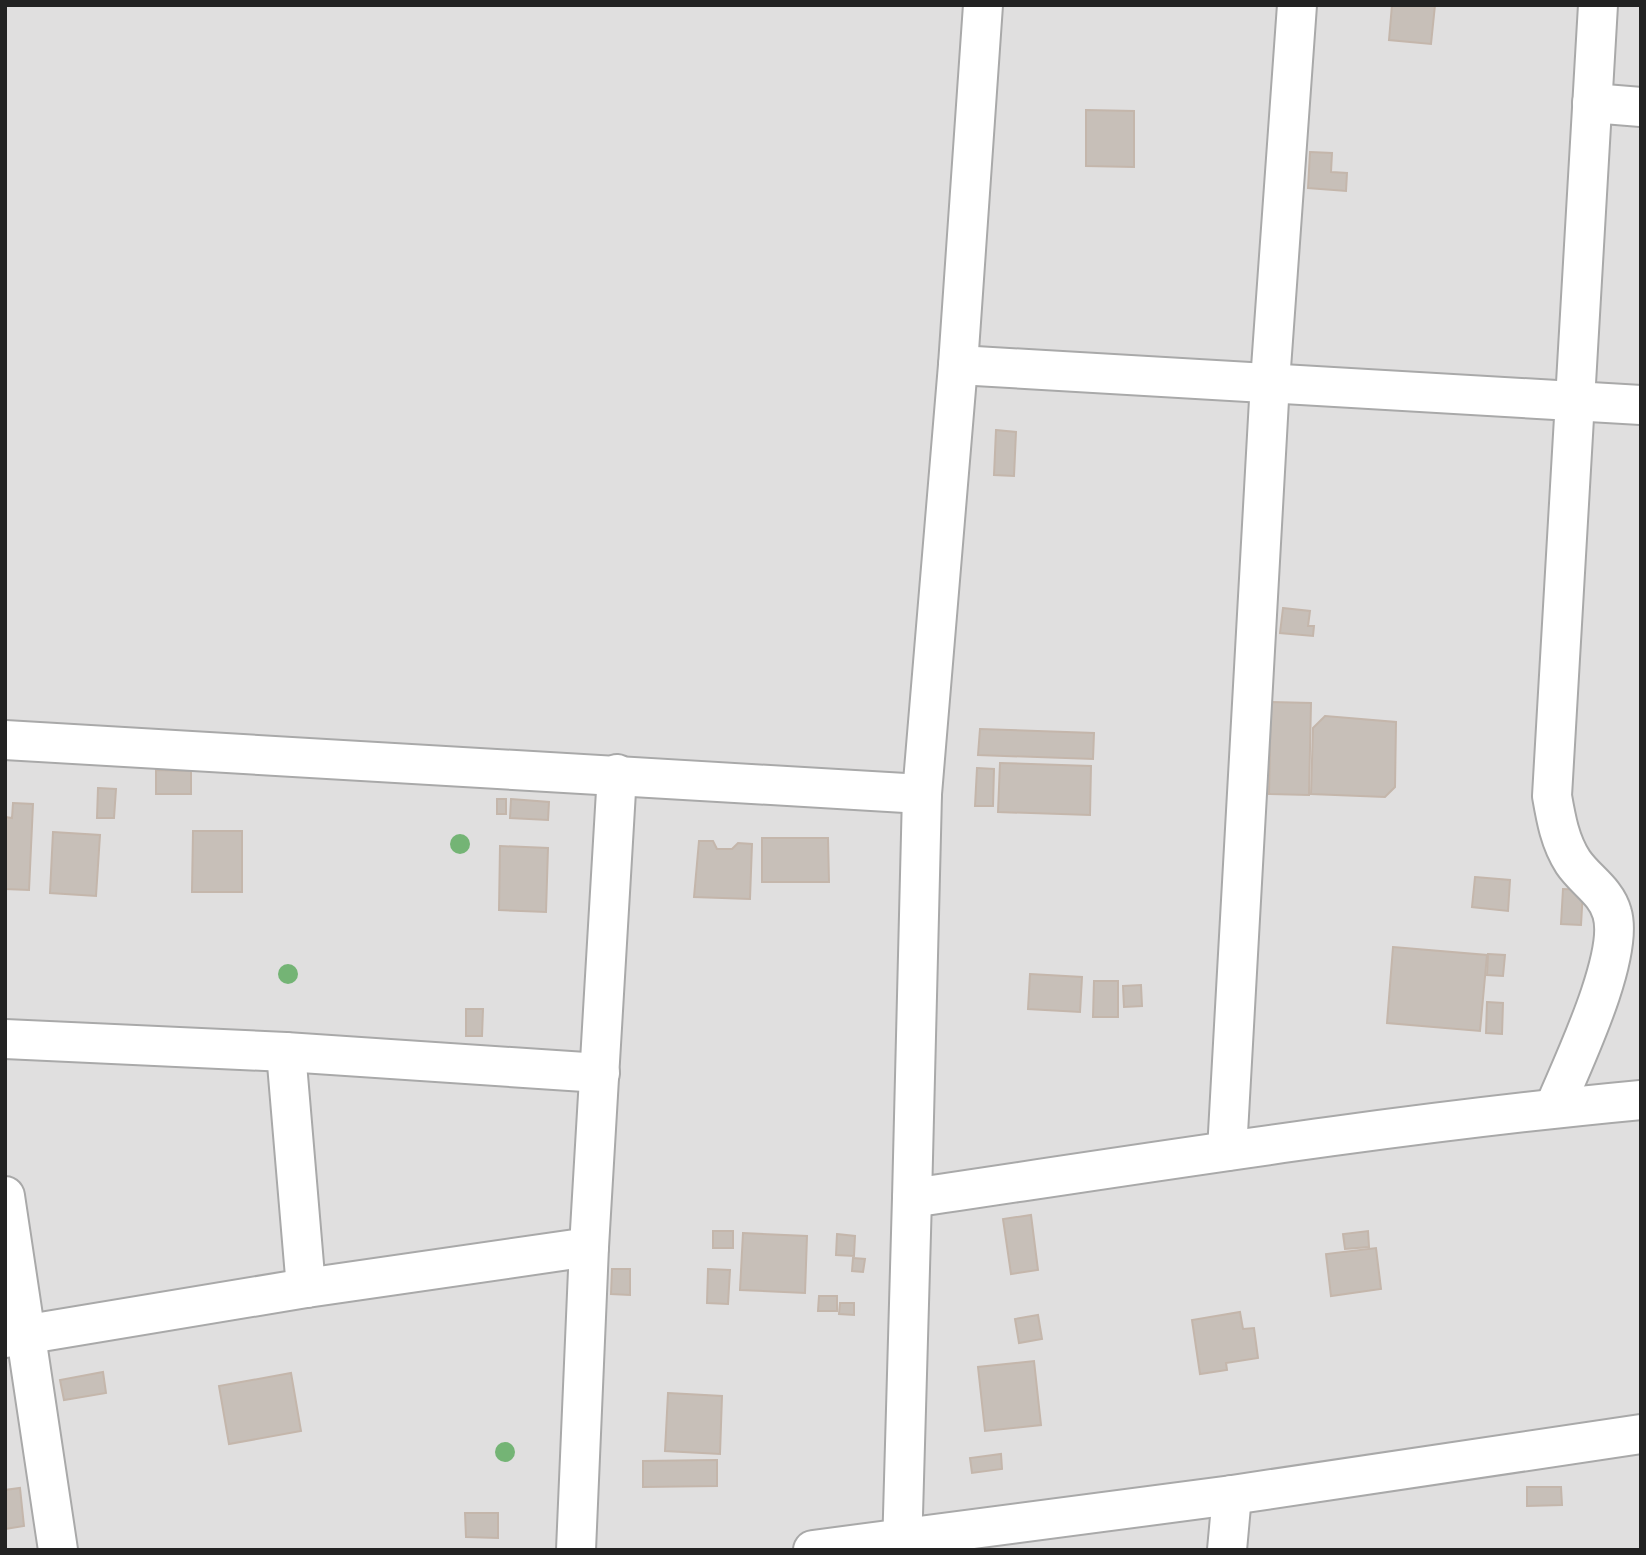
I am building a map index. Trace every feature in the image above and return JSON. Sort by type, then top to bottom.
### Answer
[{"type":"street","points":[[902,1545],[922,794],[958,365],[983,5]]},
{"type":"street","points":[[1227,1151],[1270,382],[1297,5]]},
{"type":"street","points":[[1554,1108],[1603,990],[1611,950],[1613,915],[1602,892],[1574,863],[1558,831],[1552,796],[1598,5]]},
{"type":"street","points":[[1592,103],[1641,107]]},
{"type":"street","points":[[958,365],[1641,405]]},
{"type":"street","points":[[5,740],[922,794]]},
{"type":"street","points":[[576,1550],[589,1247],[617,774]]},
{"type":"street","points":[[5,1039],[286,1052],[600,1073]]},
{"type":"street","points":[[286,1052],[306,1288]]},
{"type":"street","points":[[912,1198],[1227,1151],[1554,1108],[1641,1100]]},
{"type":"street","points":[[5,1196],[17,1337],[58,1550]]},
{"type":"street","points":[[17,1337],[306,1288],[589,1247]]},
{"type":"street","points":[[813,1550],[902,1545],[1641,1434]]},
{"type":"street","points":[[1227,1550],[1232,1494]]},
{"type":"shaded area","points":[[5,5],[1641,5],[1641,1550],[5,1550]]},
{"type":"building","points":[[1392,5],[1435,5],[1431,44],[1389,40]]},
{"type":"building","points":[[1086,110],[1134,111],[1134,167],[1086,166]]},
{"type":"building","points":[[1310,152],[1332,153],[1331,172],[1347,173],[1346,191],[1308,188]]},
{"type":"building","points":[[996,430],[1016,432],[1014,476],[994,475]]},
{"type":"building","points":[[1283,608],[1310,611],[1308,626],[1314,626],[1313,636],[1280,633]]},
{"type":"building","points":[[1271,702],[1311,703],[1309,795],[1269,794]]},
{"type":"building","points":[[1325,716],[1396,722],[1395,787],[1385,797],[1311,794],[1313,728]]},
{"type":"building","points":[[980,729],[1094,733],[1093,759],[978,755]]},
{"type":"building","points":[[1000,763],[1091,766],[1090,815],[998,812]]},
{"type":"building","points":[[977,768],[994,769],[993,806],[975,806]]},
{"type":"building","points":[[156,770],[191,771],[191,794],[156,794]]},
{"type":"building","points":[[98,788],[116,789],[114,818],[97,818]]},
{"type":"building","points":[[497,799],[506,799],[506,814],[497,814]]},
{"type":"building","points":[[511,799],[549,802],[548,820],[510,818]]},
{"type":"building","points":[[13,803],[33,804],[29,890],[5,889],[5,817],[12,818]]},
{"type":"building","points":[[193,831],[242,831],[242,892],[192,892]]},
{"type":"building","points":[[53,832],[100,835],[96,896],[50,893]]},
{"type":"building","points":[[762,838],[828,838],[829,882],[762,882]]},
{"type":"building","points":[[699,841],[713,841],[717,849],[732,849],[738,843],[752,844],[750,899],[694,897]]},
{"type":"building","points":[[500,846],[548,848],[546,912],[499,910]]},
{"type":"building","points":[[1475,877],[1510,880],[1508,911],[1472,907]]},
{"type":"building","points":[[1563,889],[1583,890],[1581,925],[1561,924]]},
{"type":"building","points":[[1393,947],[1487,955],[1480,1031],[1387,1023]]},
{"type":"building","points":[[1488,954],[1505,955],[1503,976],[1487,975]]},
{"type":"building","points":[[1030,974],[1082,977],[1080,1012],[1028,1009]]},
{"type":"building","points":[[1094,981],[1118,981],[1118,1017],[1093,1017]]},
{"type":"building","points":[[1141,985],[1142,1006],[1124,1007],[1123,986]]},
{"type":"building","points":[[1487,1002],[1503,1003],[1502,1034],[1486,1033]]},
{"type":"building","points":[[466,1009],[483,1009],[482,1036],[466,1036]]},
{"type":"building","points":[[1031,1215],[1038,1270],[1011,1274],[1003,1219]]},
{"type":"building","points":[[713,1231],[733,1231],[733,1248],[713,1248]]},
{"type":"building","points":[[1368,1231],[1369,1247],[1345,1249],[1343,1234]]},
{"type":"building","points":[[743,1233],[807,1236],[805,1293],[740,1290]]},
{"type":"building","points":[[837,1234],[855,1236],[854,1256],[836,1255]]},
{"type":"building","points":[[1376,1248],[1381,1289],[1331,1296],[1326,1254]]},
{"type":"building","points":[[853,1258],[865,1259],[863,1272],[852,1271]]},
{"type":"building","points":[[612,1269],[630,1269],[630,1295],[611,1294]]},
{"type":"building","points":[[708,1269],[730,1270],[728,1304],[707,1303]]},
{"type":"building","points":[[819,1296],[837,1296],[837,1311],[818,1311]]},
{"type":"building","points":[[840,1303],[854,1303],[854,1315],[839,1314]]},
{"type":"building","points":[[1240,1312],[1243,1329],[1254,1328],[1258,1358],[1226,1363],[1227,1370],[1200,1374],[1192,1320]]},
{"type":"building","points":[[1038,1315],[1042,1339],[1019,1343],[1015,1319]]},
{"type":"building","points":[[1034,1361],[1041,1425],[985,1431],[978,1367]]},
{"type":"building","points":[[103,1372],[106,1393],[64,1400],[60,1380]]},
{"type":"building","points":[[291,1373],[301,1431],[229,1444],[219,1386]]},
{"type":"building","points":[[668,1393],[722,1396],[720,1454],[665,1451]]},
{"type":"building","points":[[1001,1454],[1002,1469],[972,1473],[970,1458]]},
{"type":"building","points":[[717,1460],[717,1486],[643,1487],[643,1461]]},
{"type":"building","points":[[1527,1487],[1561,1487],[1562,1505],[1527,1506]]},
{"type":"building","points":[[20,1488],[24,1526],[5,1529],[5,1490]]},
{"type":"building","points":[[465,1513],[498,1513],[498,1538],[466,1537]]}]
